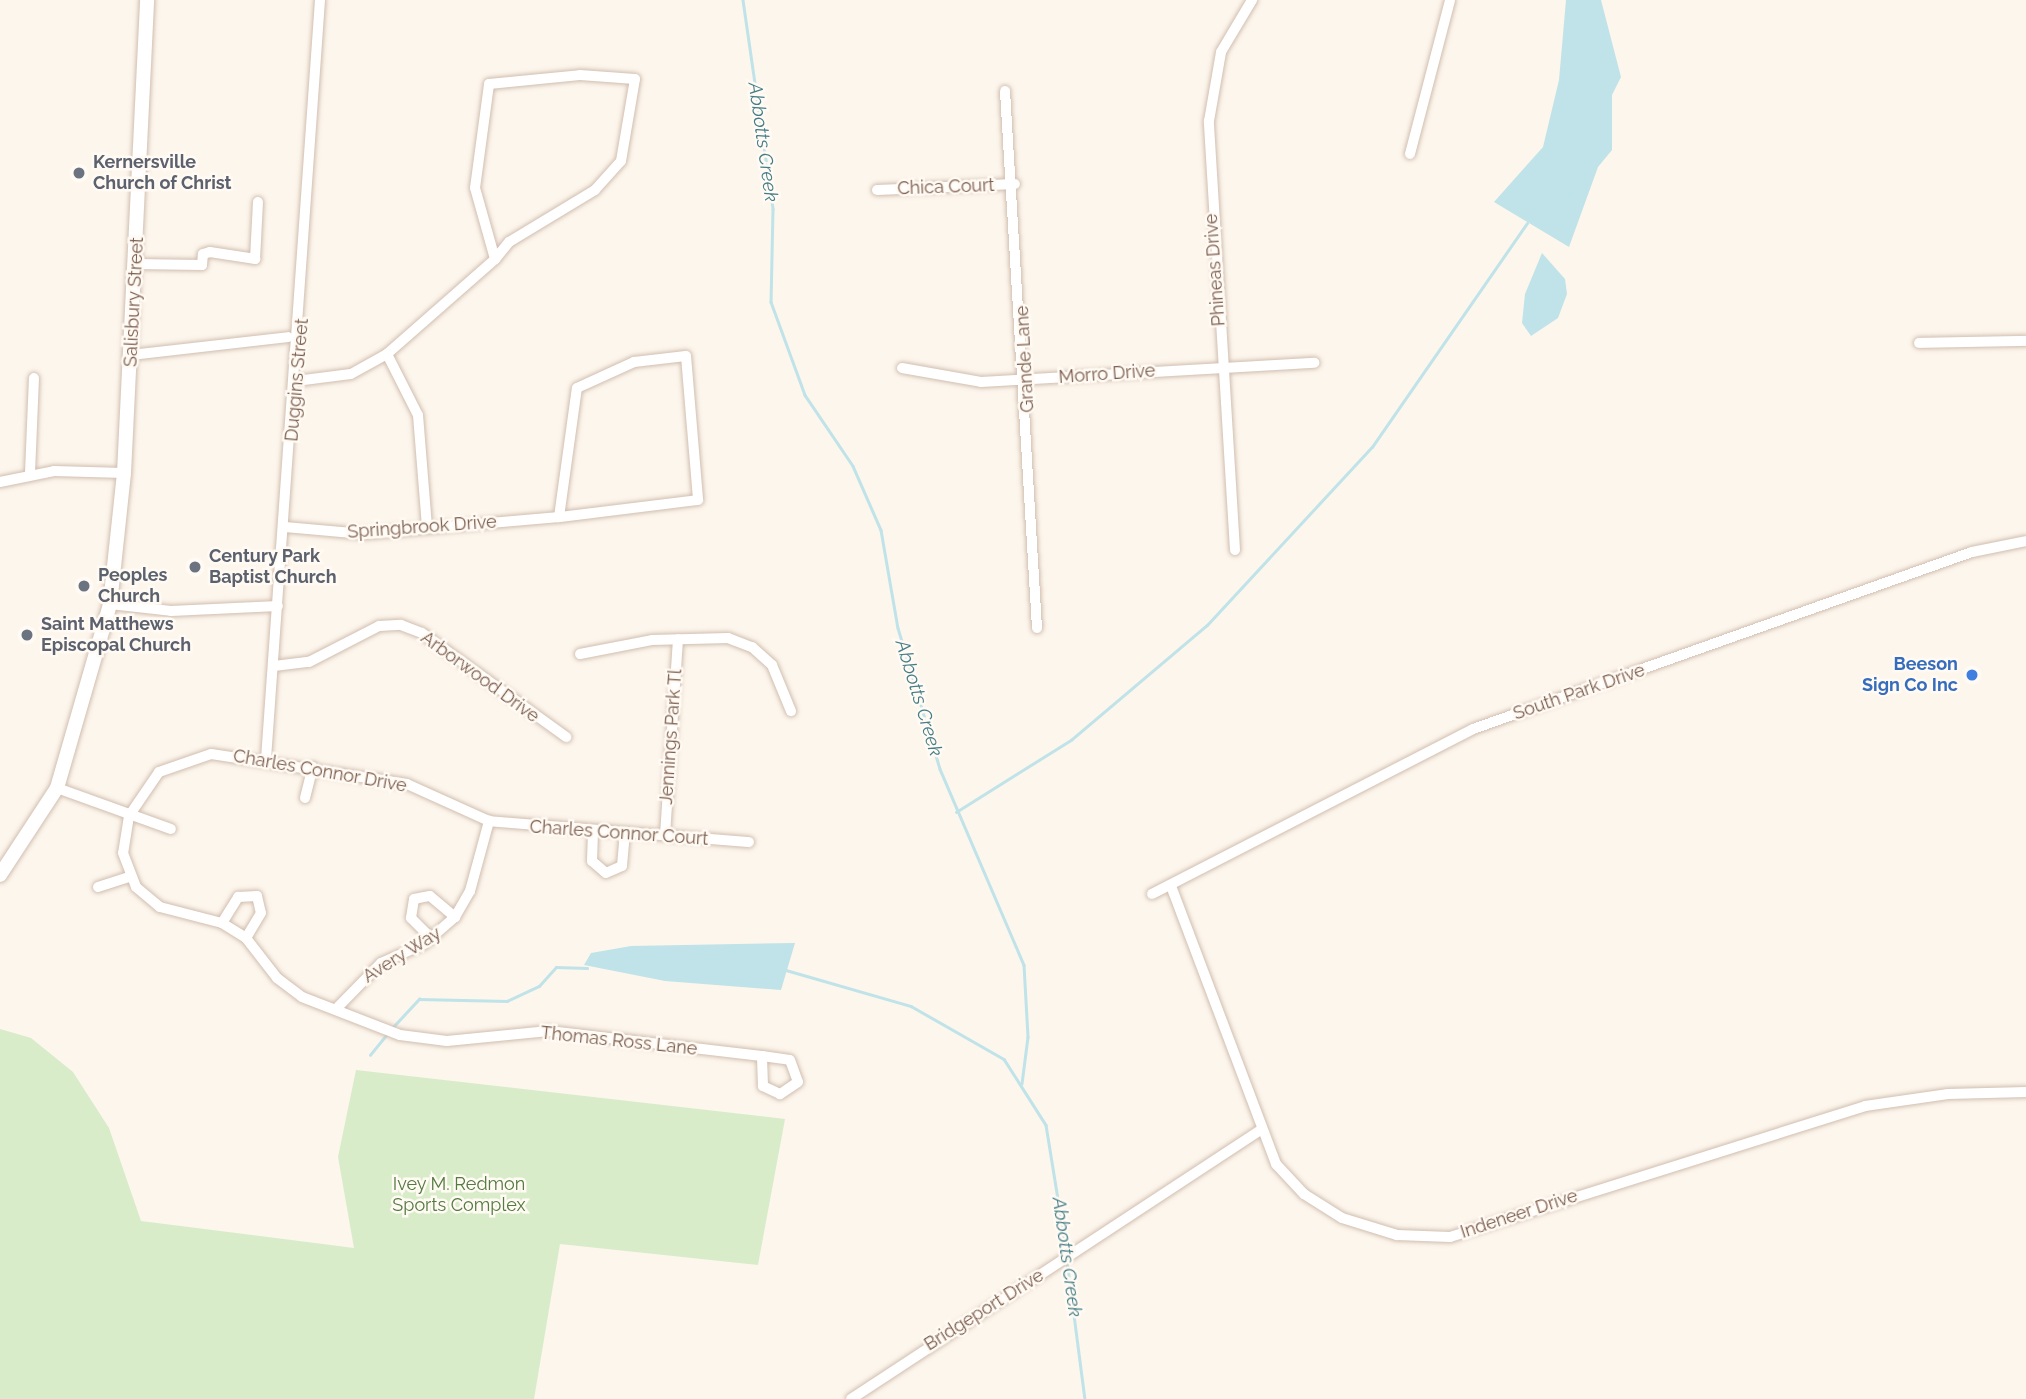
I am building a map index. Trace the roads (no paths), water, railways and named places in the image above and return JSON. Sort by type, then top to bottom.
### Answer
[{"type":"main road","name":"Salisbury Street","points":[[0,875],[57,788],[110,604],[124,473],[147,0]]},
{"type":"street","name":"Duggins Street","points":[[266,759],[296,381],[320,0]]},
{"type":"street","name":"Phineas Drive","points":[[1235,550],[1209,121],[1221,52],[1252,0]]},
{"type":"street","points":[[1410,154],[1450,0]]},
{"type":"street","points":[[296,381],[351,374],[387,354],[495,260],[509,242],[615,173],[633,109],[633,75],[489,84],[475,188],[495,260]]},
{"type":"street","name":"Grande Lane","points":[[1005,90],[1015,184],[1037,628]]},
{"type":"street","name":"Chica Court","points":[[877,190],[1015,184]]},
{"type":"street","points":[[136,264],[202,265],[203,254],[210,252],[255,259],[258,202]]},
{"type":"street","points":[[131,355],[288,337]]},
{"type":"street","points":[[1919,343],[2024,341]]},
{"type":"street","points":[[387,354],[418,415],[427,528]]},
{"type":"street","name":"Springbrook Drive","points":[[285,527],[364,534],[559,517],[698,500],[686,356],[634,362],[577,388],[559,517]]},
{"type":"street","name":"Morro Drive","points":[[902,368],[981,382],[1222,366],[1314,363]]},
{"type":"street","points":[[30,473],[34,377]]},
{"type":"street","points":[[0,482],[30,473],[124,473]]},
{"type":"street","name":"South Park Drive","points":[[1152,894],[1473,729],[1972,552],[2026,541]]},
{"type":"street","points":[[110,604],[171,611],[278,606]]},
{"type":"street","name":"Arborwood Drive","points":[[274,666],[309,662],[379,626],[401,625],[422,633],[566,737]]},
{"type":"street","points":[[580,654],[678,639],[728,638],[752,647],[772,665],[791,711]]},
{"type":"street","name":"Jennings Park Tl","points":[[665,835],[678,639]]},
{"type":"street","name":"Charles Connor Drive","points":[[129,816],[172,763],[211,754],[266,759],[407,785],[489,821]]},
{"type":"street","points":[[305,798],[313,767]]},
{"type":"street","points":[[57,788],[171,829]]},
{"type":"street","points":[[98,887],[131,876],[123,853],[129,816]]},
{"type":"street","name":"Charles Connor Court","points":[[489,821],[593,832],[749,842]]},
{"type":"street","name":"Avery Way","points":[[338,1007],[381,963],[432,939],[456,917],[470,891],[489,821]]},
{"type":"street","points":[[593,832],[592,861],[606,873],[622,866],[625,834]]},
{"type":"street","name":"Thomas Ross Lane","points":[[131,876],[160,907],[222,923],[247,938],[289,988],[419,1040],[549,1031],[762,1056],[790,1060],[798,1082],[780,1094],[763,1086],[762,1056]]},
{"type":"street","name":"Indeneer Drive","points":[[1171,886],[1259,1131],[1276,1164],[1304,1194],[1342,1218],[1397,1235],[1450,1237],[1865,1106],[1948,1094],[2026,1092]]},
{"type":"street","points":[[222,923],[238,897],[257,897],[261,913],[247,938]]},
{"type":"street","points":[[432,939],[411,918],[414,899],[430,897],[456,917]]},
{"type":"street","name":"Bridgeport Drive","points":[[850,1399],[1259,1131]]},
{"type":"water","points":[[1566,0],[1601,0],[1621,77],[1612,95],[1612,150],[1598,167],[1569,247],[1494,202],[1543,147],[1559,80]]},
{"type":"water","points":[[1542,253],[1565,279],[1567,294],[1558,318],[1531,336],[1522,323],[1525,294]]},
{"type":"water","points":[[795,943],[781,990],[665,981],[584,965],[591,953],[631,946]]},
{"type":"waterway","name":"Abbotts Creek","points":[[743,0],[773,209],[771,302],[805,395],[853,466],[881,530],[898,628],[940,769],[1024,965],[1028,1037],[1022,1084]]},
{"type":"waterway","points":[[956,812],[1071,740],[1207,625],[1372,447],[1527,223]]},
{"type":"waterway","points":[[392,1028],[419,999],[507,1001],[539,986],[556,967],[587,968]]},
{"type":"waterway","points":[[786,970],[911,1006],[1004,1059],[1046,1125],[1067,1254]]},
{"type":"waterway","points":[[370,1055],[388,1033]]},
{"type":"waterway","name":"Abbotts Creek","points":[[1067,1261],[1085,1399]]},
{"type":"place","name":"Kernersville Church of Christ","points":[[79,173]]},
{"type":"place","name":"Century Park Baptist Church","points":[[195,567]]},
{"type":"place","name":"Peoples Church","points":[[84,586]]},
{"type":"place","name":"Saint Matthews Episcopal Church","points":[[27,635]]},
{"type":"place","name":"Beeson Sign Co Inc","points":[[1972,675]]},
{"type":"park label","name":"Ivey M. Redmon Sports Complex","points":[[459,1195]]}]
